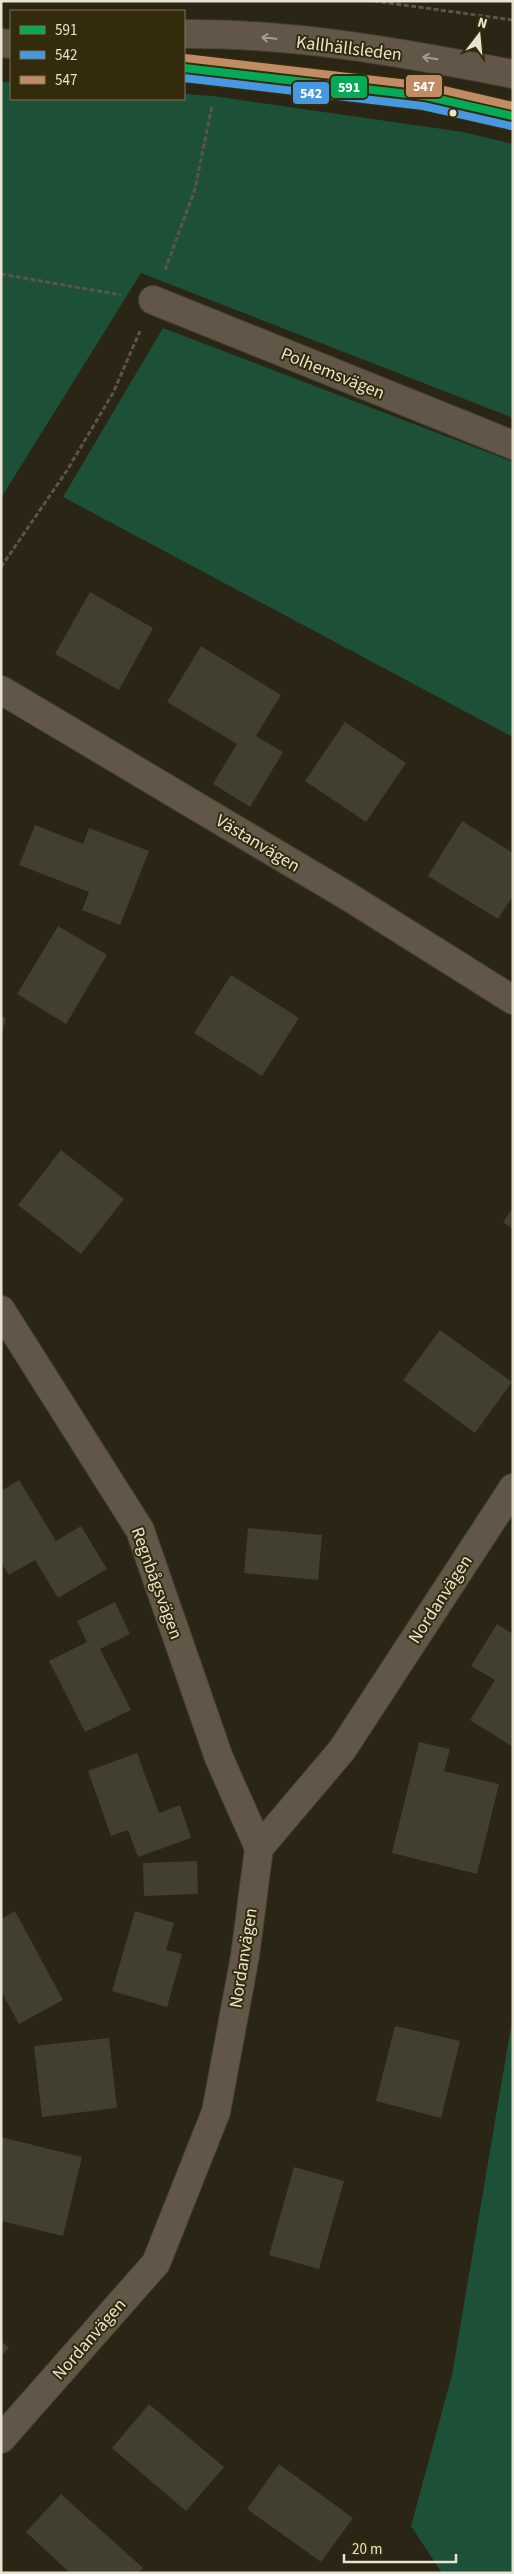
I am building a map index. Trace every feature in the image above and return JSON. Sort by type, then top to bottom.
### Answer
[{"type":"street","name":"Kallhällsleden","points":[[185,34],[223,33],[313,42],[431,58],[513,74]]},
{"type":"street","points":[[185,68],[425,96],[513,116]]},
{"type":"street","name":"Polhemsvägen","points":[[153,300],[513,446]]},
{"type":"street","name":"Västanvägen","points":[[1,690],[350,897],[513,1000]]},
{"type":"street","name":"Regnbågsvägen","points":[[1,1310],[140,1530],[219,1758],[259,1848]]},
{"type":"street","name":"Nordanvägen","points":[[1,2438],[156,2263],[216,2112],[245,1956],[259,1848],[342,1750],[513,1488]]},
{"type":"path","points":[[374,1],[513,20]]},
{"type":"path","points":[[1,274],[153,300]]},
{"type":"green space","points":[[1,82],[10,82],[10,100],[185,100],[185,94],[213,96],[463,132],[513,144],[513,418],[141,273],[1,498]]},
{"type":"green space","points":[[163,328],[513,462],[513,737],[63,497]]},
{"type":"green space","points":[[513,2015],[513,2573],[442,2573],[411,2526],[452,2375]]},
{"type":"building","points":[[90,592],[153,628],[119,690],[55,654]]},
{"type":"building","points":[[201,646],[281,695],[256,736],[283,752],[250,807],[213,784],[237,744],[167,702]]},
{"type":"building","points":[[345,722],[406,763],[366,822],[305,781]]},
{"type":"building","points":[[462,821],[513,853],[513,896],[498,919],[428,876]]},
{"type":"building","points":[[35,825],[83,844],[89,828],[149,851],[120,925],[82,910],[89,892],[19,865]]},
{"type":"building","points":[[58,926],[107,955],[66,1024],[17,994]]},
{"type":"building","points":[[231,975],[299,1018],[262,1076],[194,1033]]},
{"type":"building","points":[[1,1017],[6,1018],[2,1034],[1,1033]]},
{"type":"building","points":[[61,1150],[124,1199],[81,1254],[18,1205]]},
{"type":"building","points":[[513,1208],[513,1229],[503,1222]]},
{"type":"building","points":[[440,1330],[512,1382],[475,1433],[403,1380]]},
{"type":"building","points":[[19,1480],[56,1541],[81,1526],[107,1569],[58,1598],[35,1560],[9,1575],[1,1563],[1,1491]]},
{"type":"building","points":[[248,1528],[322,1535],[318,1580],[244,1573]]},
{"type":"building","points":[[115,1602],[130,1634],[100,1649],[131,1710],[85,1732],[49,1661],[87,1642],[77,1621]]},
{"type":"building","points":[[497,1624],[513,1634],[513,1747],[470,1720],[495,1680],[471,1666]]},
{"type":"building","points":[[419,1742],[450,1749],[444,1771],[499,1784],[477,1874],[392,1853]]},
{"type":"building","points":[[137,1753],[159,1813],[180,1805],[191,1838],[138,1857],[128,1830],[111,1836],[88,1771]]},
{"type":"building","points":[[197,1861],[198,1894],[144,1896],[143,1863]]},
{"type":"building","points":[[15,1911],[63,2000],[19,2024],[1,1991],[1,1919]]},
{"type":"building","points":[[135,1911],[174,1923],[166,1950],[182,1954],[167,2007],[112,1991]]},
{"type":"building","points":[[395,2026],[460,2041],[441,2118],[376,2101]]},
{"type":"building","points":[[109,2038],[117,2108],[42,2117],[34,2046]]},
{"type":"building","points":[[1,2137],[82,2157],[63,2236],[1,2221]]},
{"type":"building","points":[[294,2167],[344,2181],[319,2269],[269,2255]]},
{"type":"building","points":[[1,2341],[9,2348],[1,2356]]},
{"type":"building","points":[[149,2404],[224,2467],[186,2511],[112,2448]]},
{"type":"building","points":[[279,2464],[353,2518],[321,2562],[247,2509]]},
{"type":"building","points":[[61,2494],[143,2568],[138,2573],[70,2573],[26,2532]]},
{"type":"transit line","name":"547","points":[[185,58],[426,86],[513,106]]},
{"type":"transit line","name":"591","points":[[185,68],[425,96],[513,116]]},
{"type":"transit line","name":"542","points":[[185,78],[423,106],[511,126]]}]
